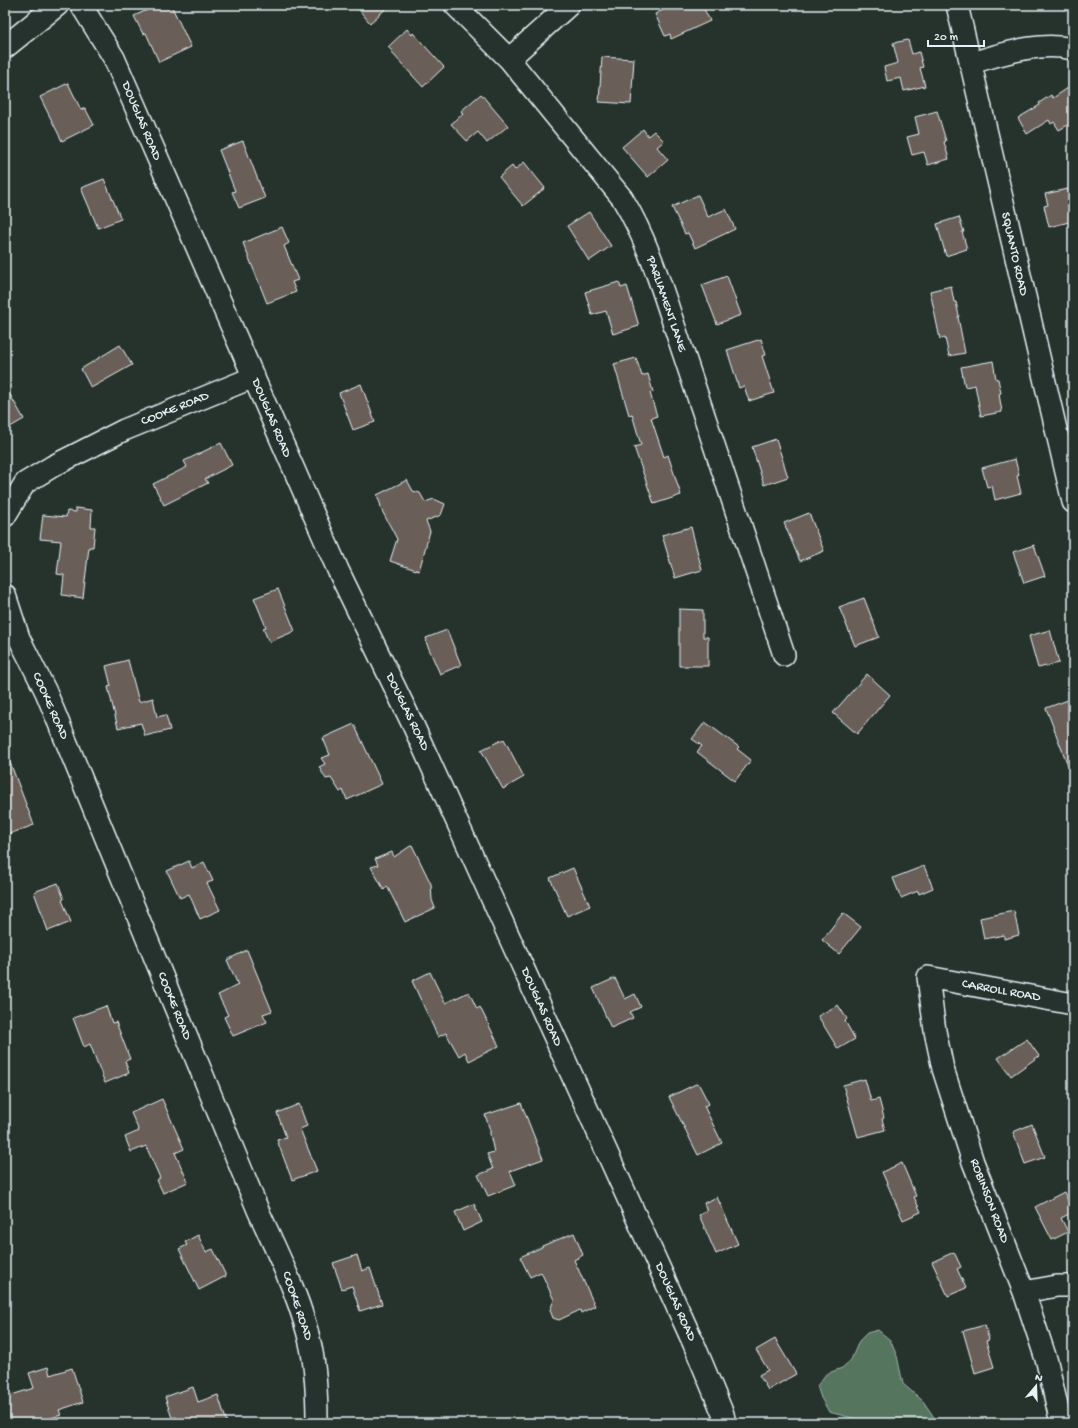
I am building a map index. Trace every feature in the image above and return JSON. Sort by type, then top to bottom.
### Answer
[{"type":"street","points":[[5,47],[57,5]]},
{"type":"street","name":"DOUGLAS ROAD","points":[[81,5],[114,58],[338,570],[414,725],[690,1335],[723,1414],[725,1423]]},
{"type":"street","name":"PARLIAMENT LANE","points":[[455,5],[509,59],[622,198],[636,222],[699,398],[784,655]]},
{"type":"street","points":[[509,59],[569,5]]},
{"type":"street","name":"SQUANTO ROAD","points":[[957,5],[970,63],[1065,436],[1073,502]]},
{"type":"street","points":[[970,63],[1036,47],[1056,46],[1073,49]]},
{"type":"street","name":"COOKE ROAD","points":[[5,516],[25,483],[54,466],[124,430],[254,377]]},
{"type":"street","name":"COOKE ROAD","points":[[5,595],[19,638],[46,692],[255,1203],[295,1293],[311,1347],[317,1399],[317,1423]]},
{"type":"street","name":"CARROLL ROAD","points":[[928,977],[1073,1004]]},
{"type":"street","name":"ROBINSON ROAD","points":[[928,977],[935,1031],[943,1069],[973,1162],[1024,1292],[1047,1362],[1061,1423]]},
{"type":"street","points":[[1024,1292],[1057,1286],[1073,1286]]},
{"type":"green space","points":[[878,1330],[890,1340],[897,1356],[903,1384],[923,1401],[938,1423],[872,1423],[829,1412],[821,1398],[817,1386],[826,1374],[842,1368],[851,1360],[859,1341],[867,1333]]},
{"type":"building","points":[[158,5],[171,5],[191,47],[159,62],[146,33],[143,34],[134,16]]},
{"type":"building","points":[[355,5],[390,5],[370,23]]},
{"type":"building","points":[[673,5],[702,5],[710,21],[671,39],[670,34],[665,36],[655,14]]},
{"type":"building","points":[[407,29],[412,35],[413,33],[444,67],[423,87],[388,47]]},
{"type":"building","points":[[908,40],[912,54],[919,52],[923,67],[920,68],[925,86],[904,91],[901,78],[887,81],[884,67],[898,63],[893,43]]},
{"type":"building","points":[[602,57],[634,59],[631,104],[599,102]]},
{"type":"building","points":[[68,83],[81,110],[85,108],[94,125],[62,141],[40,97]]},
{"type":"building","points":[[1068,88],[1073,96],[1073,110],[1068,113],[1073,122],[1059,130],[1054,122],[1051,124],[1049,120],[1027,134],[1018,118],[1040,105],[1039,103],[1051,95],[1053,98]]},
{"type":"building","points":[[481,94],[508,126],[487,143],[478,132],[467,141],[451,124],[463,114],[461,111]]},
{"type":"building","points":[[937,111],[946,141],[944,142],[949,159],[928,165],[924,152],[912,155],[907,137],[919,134],[915,117]]},
{"type":"building","points":[[643,129],[648,136],[654,131],[664,141],[657,147],[668,160],[648,177],[622,147]]},
{"type":"building","points":[[243,141],[265,198],[239,208],[232,192],[235,191],[219,150]]},
{"type":"building","points":[[524,162],[545,188],[523,206],[499,177],[512,166],[515,170]]},
{"type":"building","points":[[104,179],[121,219],[98,228],[81,188]]},
{"type":"building","points":[[1068,189],[1073,207],[1073,221],[1049,227],[1044,206],[1048,205],[1045,194]]},
{"type":"building","points":[[698,195],[708,217],[726,209],[735,229],[695,248],[688,233],[685,234],[672,207]]},
{"type":"building","points":[[589,212],[611,246],[589,261],[567,226]]},
{"type":"building","points":[[959,217],[964,232],[962,232],[967,249],[946,256],[937,224]]},
{"type":"building","points":[[282,227],[289,243],[284,246],[298,280],[292,282],[296,292],[267,303],[243,243]]},
{"type":"building","points":[[727,276],[741,315],[717,324],[702,285]]},
{"type":"building","points":[[619,282],[621,288],[627,286],[639,326],[613,334],[606,311],[592,315],[585,292]]},
{"type":"building","points":[[951,286],[954,302],[956,302],[959,316],[965,353],[949,356],[945,338],[940,339],[930,291]]},
{"type":"building","points":[[761,339],[766,355],[762,356],[774,393],[749,401],[744,386],[739,388],[727,350]]},
{"type":"building","points":[[120,345],[132,365],[91,388],[81,369]]},
{"type":"building","points":[[636,358],[642,376],[648,374],[653,392],[650,393],[657,416],[651,418],[664,457],[668,455],[681,495],[654,504],[634,447],[641,445],[632,414],[629,415],[614,364]]},
{"type":"building","points":[[993,361],[996,379],[998,379],[1001,393],[999,394],[1002,412],[981,416],[975,385],[965,387],[961,367]]},
{"type":"building","points":[[361,384],[375,422],[353,430],[339,393]]},
{"type":"building","points":[[5,386],[24,419],[5,430]]},
{"type":"building","points":[[776,439],[788,477],[764,485],[752,447]]},
{"type":"building","points":[[221,443],[232,465],[205,479],[208,483],[164,505],[153,484],[187,467],[184,461]]},
{"type":"building","points":[[1015,459],[1021,493],[995,500],[992,486],[987,487],[982,468]]},
{"type":"building","points":[[407,480],[413,491],[420,493],[425,502],[434,499],[445,504],[441,515],[426,521],[430,531],[419,571],[390,561],[397,539],[380,507],[381,506],[377,495]]},
{"type":"building","points":[[76,508],[92,510],[91,527],[95,527],[93,547],[89,547],[83,598],[62,595],[64,575],[57,574],[61,541],[40,539],[43,515],[66,517],[67,511],[76,512]]},
{"type":"building","points":[[809,513],[824,551],[800,561],[784,523]]},
{"type":"building","points":[[691,527],[702,570],[675,578],[662,535]]},
{"type":"building","points":[[1034,545],[1045,576],[1024,583],[1013,552]]},
{"type":"building","points":[[278,589],[295,631],[269,642],[263,628],[266,627],[254,598]]},
{"type":"building","points":[[864,598],[879,637],[855,646],[839,607]]},
{"type":"building","points":[[679,609],[703,610],[703,637],[708,637],[708,666],[679,666]]},
{"type":"building","points":[[447,630],[461,665],[440,674],[426,642],[426,638]]},
{"type":"building","points":[[1050,630],[1059,663],[1038,668],[1029,636]]},
{"type":"building","points":[[128,660],[139,702],[153,698],[157,717],[166,715],[170,730],[145,736],[141,723],[118,728],[108,687],[111,686],[106,666]]},
{"type":"building","points":[[867,674],[890,695],[857,734],[833,713]]},
{"type":"building","points":[[1068,700],[1073,713],[1073,776],[1046,708]]},
{"type":"building","points":[[705,722],[739,747],[737,749],[751,760],[735,781],[697,752],[702,746],[692,739]]},
{"type":"building","points":[[354,724],[382,784],[347,800],[343,790],[340,792],[331,778],[326,779],[319,767],[325,764],[321,758],[330,755],[323,738]]},
{"type":"building","points":[[504,739],[524,777],[503,789],[481,750]]},
{"type":"building","points":[[5,752],[34,825],[9,834],[5,824]]},
{"type":"building","points":[[412,845],[431,884],[432,900],[435,908],[405,922],[387,886],[384,890],[371,867],[378,865],[375,859],[392,852],[394,857]]},
{"type":"building","points":[[189,861],[192,868],[204,862],[213,881],[207,883],[220,910],[200,919],[189,894],[180,898],[167,871]]},
{"type":"building","points":[[924,866],[933,888],[919,894],[918,891],[901,898],[893,878]]},
{"type":"building","points":[[573,868],[590,906],[567,916],[550,878]]},
{"type":"building","points":[[58,883],[64,899],[62,900],[71,922],[48,931],[34,892]]},
{"type":"building","points":[[1014,911],[1019,935],[1004,939],[1004,935],[984,939],[980,918]]},
{"type":"building","points":[[843,913],[861,927],[839,954],[822,940]]},
{"type":"building","points":[[247,950],[272,1011],[263,1014],[267,1022],[233,1036],[224,1017],[228,1015],[218,995],[238,985],[227,960]]},
{"type":"building","points":[[430,972],[445,1003],[469,992],[477,1009],[480,1007],[499,1046],[469,1061],[465,1052],[459,1056],[446,1033],[438,1037],[412,981]]},
{"type":"building","points":[[615,978],[625,999],[635,994],[641,1007],[630,1012],[633,1018],[611,1028],[593,988]]},
{"type":"building","points":[[838,1005],[847,1019],[845,1021],[855,1039],[838,1049],[818,1016]]},
{"type":"building","points":[[106,1006],[112,1023],[116,1022],[130,1059],[125,1061],[129,1073],[105,1083],[90,1044],[84,1047],[73,1018]]},
{"type":"building","points":[[1027,1039],[1039,1056],[1011,1076],[998,1058]]},
{"type":"building","points":[[865,1079],[871,1101],[879,1099],[884,1118],[882,1119],[885,1130],[858,1137],[843,1085]]},
{"type":"building","points":[[698,1083],[709,1104],[704,1106],[722,1143],[698,1155],[669,1097]]},
{"type":"building","points":[[162,1099],[184,1149],[175,1153],[188,1182],[163,1193],[157,1180],[160,1178],[146,1146],[131,1152],[125,1137],[139,1131],[131,1113]]},
{"type":"building","points":[[521,1103],[543,1159],[510,1171],[516,1185],[488,1196],[478,1175],[493,1169],[487,1154],[494,1152],[490,1130],[485,1115]]},
{"type":"building","points":[[299,1104],[307,1126],[300,1129],[317,1171],[292,1180],[277,1140],[286,1137],[277,1113]]},
{"type":"building","points":[[1032,1124],[1045,1157],[1025,1164],[1013,1132]]},
{"type":"building","points":[[902,1163],[921,1212],[903,1220],[882,1172]]},
{"type":"building","points":[[1064,1192],[1073,1212],[1061,1218],[1068,1232],[1052,1240],[1035,1207]]},
{"type":"building","points":[[717,1197],[738,1244],[716,1254],[699,1215],[707,1211],[704,1203]]},
{"type":"building","points":[[474,1204],[482,1222],[463,1231],[455,1212]]},
{"type":"building","points":[[574,1233],[583,1255],[574,1260],[595,1306],[581,1313],[580,1310],[559,1320],[553,1318],[550,1310],[554,1300],[541,1272],[530,1277],[520,1257]]},
{"type":"building","points":[[198,1235],[206,1252],[213,1249],[226,1276],[199,1290],[179,1249],[187,1245],[185,1242]]},
{"type":"building","points":[[954,1252],[961,1267],[957,1269],[966,1288],[948,1296],[932,1262]]},
{"type":"building","points":[[357,1255],[362,1271],[370,1268],[382,1304],[360,1311],[352,1286],[342,1289],[333,1263]]},
{"type":"building","points":[[985,1325],[989,1340],[986,1341],[994,1367],[975,1373],[963,1331]]},
{"type":"building","points":[[775,1339],[796,1374],[768,1390],[759,1375],[768,1370],[756,1350]]},
{"type":"building","points":[[48,1367],[50,1375],[72,1368],[83,1402],[59,1410],[61,1415],[51,1418],[53,1423],[7,1423],[5,1417],[5,1397],[34,1388],[29,1373]]},
{"type":"building","points":[[193,1387],[198,1402],[218,1395],[227,1423],[179,1423],[176,1417],[172,1418],[165,1397]]}]
